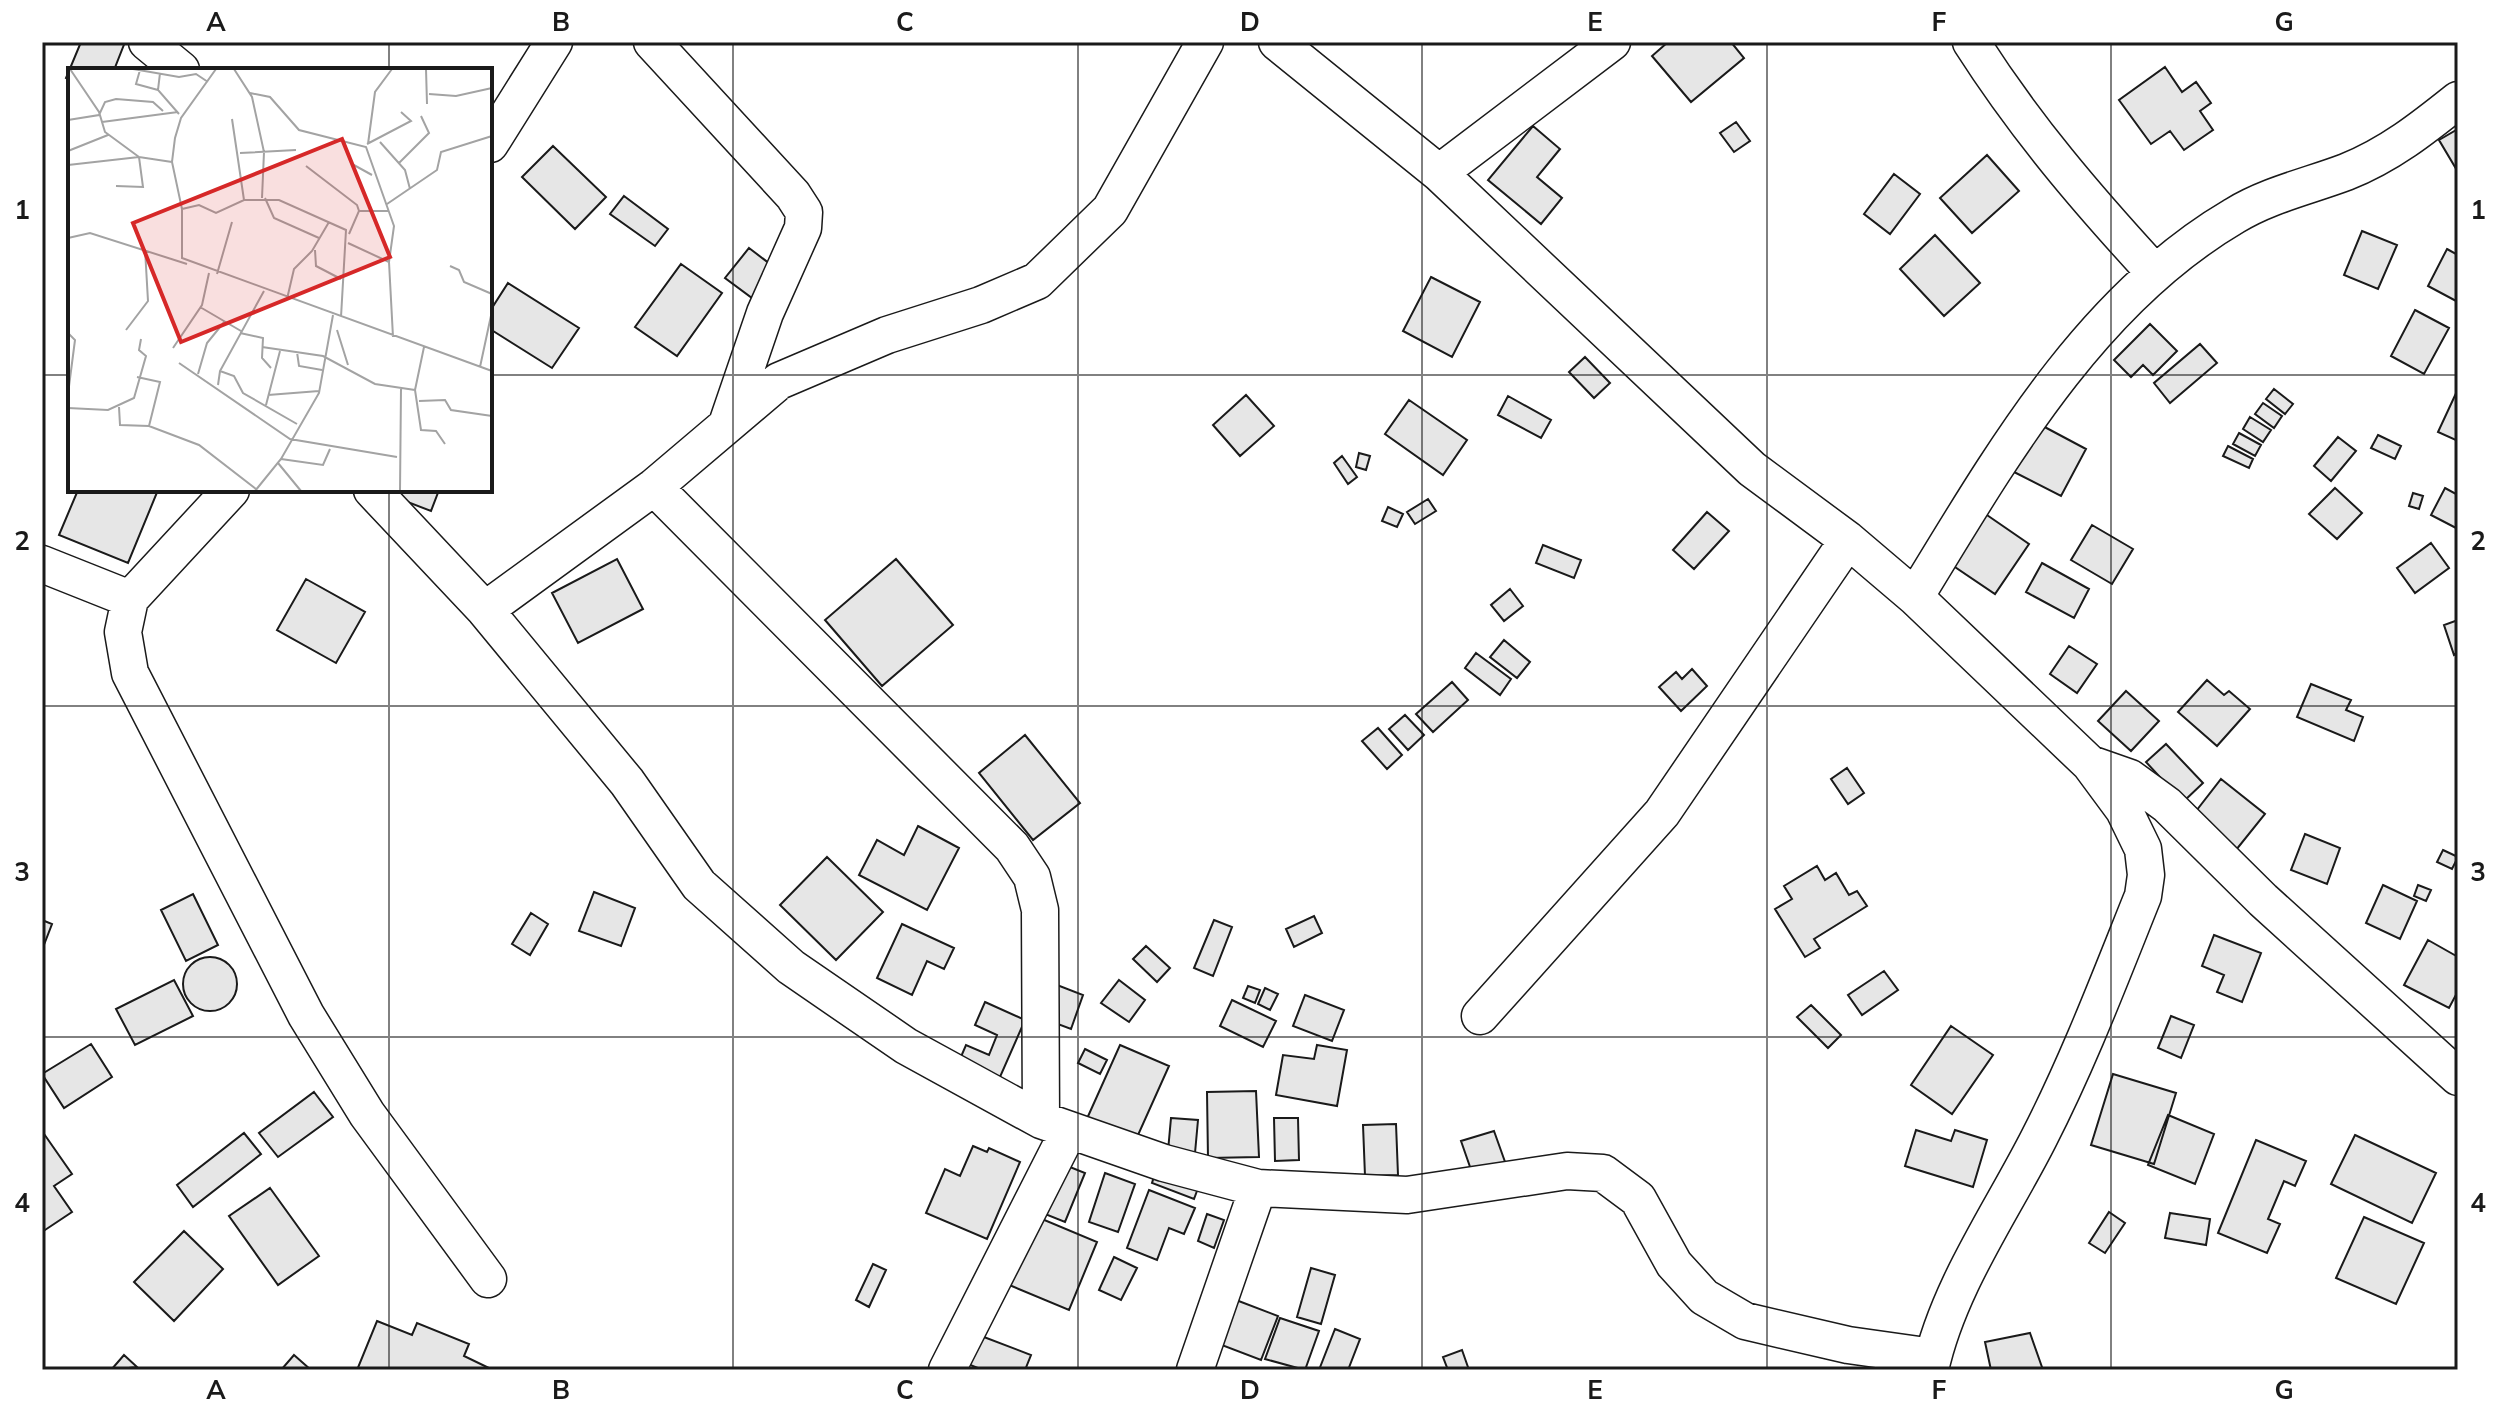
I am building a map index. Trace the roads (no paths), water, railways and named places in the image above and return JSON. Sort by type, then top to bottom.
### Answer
[{"type":"street","points":[[147,42],[179,68]]},
{"type":"street","points":[[492,141],[554,42]]},
{"type":"street","points":[[652,42],[793,195],[804,212],[803,228],[765,313],[726,426]]},
{"type":"street","points":[[485,610],[654,487],[779,381],[887,335],[981,305],[1037,281],[1110,210],[1205,42]]},
{"type":"street","points":[[374,492],[485,610],[627,782],[699,885],[791,967],[906,1046],[1055,1125],[1164,1163],[1258,1188],[1407,1195],[1567,1171],[1603,1173],[1638,1199],[1674,1264],[1704,1297],[1745,1321],[1931,1363],[1970,1266],[2040,1137],[2082,1045],[2143,896],[2146,875],[2143,849],[2124,810],[2090,764],[1915,597],[1848,540],[1752,469],[1439,173],[1277,42]]},
{"type":"street","points":[[1439,173],[1612,42]]},
{"type":"street","points":[[1971,42],[2014,110],[2077,189],[2155,273]]},
{"type":"street","points":[[1915,597],[1973,501],[2045,397],[2130,294],[2234,215],[2386,154],[2458,100]]},
{"type":"street","points":[[654,487],[1012,847],[1032,877],[1040,910],[1055,1125],[947,1370]]},
{"type":"street","points":[[229,492],[130,599],[123,632],[130,673],[306,1015],[367,1114],[488,1279]]},
{"type":"street","points":[[1480,1016],[1662,813],[1848,540]]},
{"type":"street","points":[[42,564],[130,599]]},
{"type":"street","points":[[2090,764],[2130,778],[2167,805],[2263,900],[2458,1077]]},
{"type":"street","points":[[1195,1370],[1258,1188]]}]
